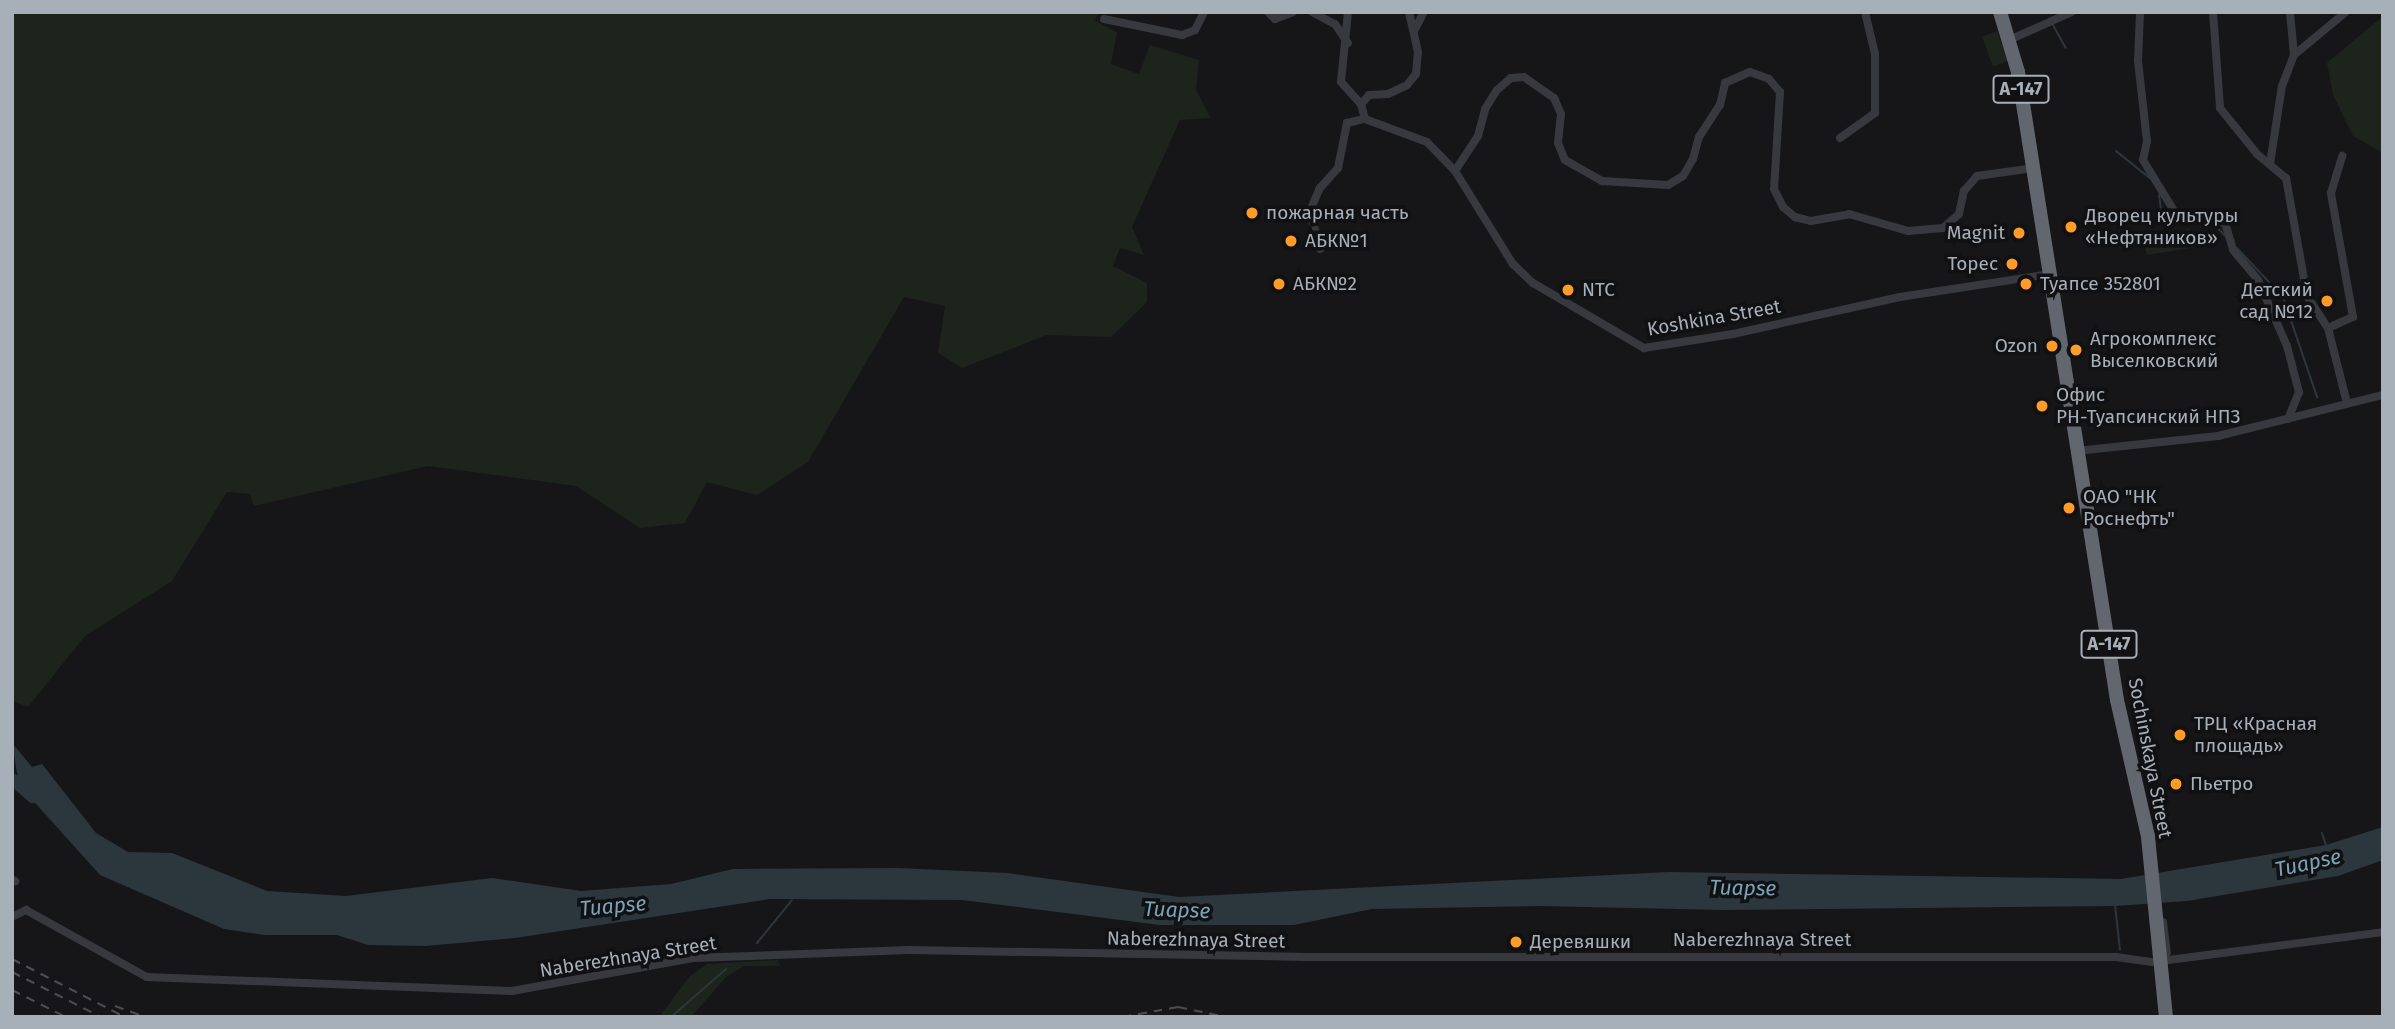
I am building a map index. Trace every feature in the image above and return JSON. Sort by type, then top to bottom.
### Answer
[{"type":"highway","name":"Sochinskaya Street","points":[[2000,12],[2009,40],[2034,168],[2076,451],[2129,762],[2151,836],[2166,1017]]},
{"type":"street","points":[[1104,19],[1182,34],[1195,30],[1204,12]]},
{"type":"street","points":[[1268,12],[1275,19],[1293,12]]},
{"type":"street","points":[[1312,12],[1335,24],[1348,43]]},
{"type":"street","points":[[1320,249],[1310,211],[1320,188],[1338,168],[1347,123],[1365,119],[1361,104],[1341,82],[1348,43],[1348,12]]},
{"type":"street","points":[[1361,104],[1369,95],[1388,94],[1407,85],[1416,74],[1415,32],[1409,12]]},
{"type":"street","points":[[1415,32],[1424,12]]},
{"type":"street","points":[[1840,138],[1875,113],[1875,54],[1866,12]]},
{"type":"street","points":[[2009,40],[2072,12]]},
{"type":"street","points":[[2140,12],[2138,61],[2147,141],[2143,160],[2176,214],[2225,223],[2232,250],[2258,280],[2287,346],[2299,392],[2288,419]]},
{"type":"street","points":[[2213,12],[2220,107],[2230,125],[2286,178],[2307,296],[2328,328],[2347,402]]},
{"type":"street","points":[[2270,164],[2282,86],[2294,55],[2290,12]]},
{"type":"street","points":[[2294,55],[2347,12]]},
{"type":"street","points":[[1455,171],[1478,136],[1485,109],[1497,89],[1511,78],[1524,77],[1554,98],[1561,114],[1558,143],[1565,160],[1602,181],[1668,185],[1683,176],[1693,159],[1699,137],[1720,105],[1726,83],[1750,72],[1769,79],[1780,92],[1774,189],[1783,206],[1796,217],[1811,221],[1849,214],[1908,231],[1943,228],[1959,214],[1964,191],[1977,176],[2034,168]]},
{"type":"street","name":"Koshkina Street","points":[[1365,119],[1427,142],[1455,171],[1513,264],[1533,283],[1643,348],[1733,334],[1900,297],[2051,274]]},
{"type":"street","points":[[2328,328],[2353,317],[2330,193],[2342,156]]},
{"type":"street","points":[[2076,451],[2218,436],[2300,418],[2347,402],[2383,395]]},
{"type":"street","name":"Naberezhnaya Street","points":[[12,917],[26,910],[147,977],[512,991],[693,958],[909,950],[1305,957],[2161,958],[2383,932]]},
{"type":"shaded area","points":[[12,12],[1099,12],[1095,21],[1117,32],[1111,64],[1139,74],[1150,45],[1199,60],[1196,90],[1211,118],[1180,120],[1132,227],[1144,255],[1120,248],[1113,266],[1147,283],[1147,302],[1111,337],[1047,335],[962,368],[938,353],[945,306],[904,297],[808,462],[757,495],[707,482],[685,523],[640,528],[576,486],[428,466],[254,506],[250,494],[227,492],[172,581],[85,636],[28,707],[12,701]]},
{"type":"shaded area","points":[[2383,16],[2383,153],[2353,136],[2333,95],[2327,63]]},
{"type":"shaded area","points":[[1997,31],[2008,61],[1993,67],[1982,36]]},
{"type":"shaded area","points":[[2190,229],[2193,248],[2147,255],[2144,236]]},
{"type":"shaded area","points":[[778,960],[780,966],[744,966],[726,977],[691,1017],[659,1017],[690,976],[707,964]]},
{"type":"water","points":[[12,743],[32,767],[42,764],[96,833],[128,852],[172,853],[267,891],[346,896],[492,878],[581,891],[671,884],[733,869],[898,868],[1007,873],[1179,897],[1669,872],[2121,879],[2326,845],[2383,827],[2383,860],[2338,876],[2187,901],[2115,906],[1724,910],[1540,906],[1372,909],[1294,925],[1160,925],[962,900],[770,899],[515,938],[425,946],[368,945],[337,935],[265,935],[224,929],[100,875],[19,785]]},
{"type":"waterway","points":[[2053,25],[2066,48]]},
{"type":"waterway","points":[[2116,151],[2151,179]]},
{"type":"waterway","points":[[2159,195],[2161,210],[2171,218],[2216,226],[2224,235]]},
{"type":"waterway","points":[[2237,248],[2283,297],[2317,397]]},
{"type":"waterway","name":"Tuapse","points":[[12,779],[33,797]]},
{"type":"waterway","points":[[2322,833],[2326,845]]},
{"type":"waterway","points":[[757,943],[792,900]]},
{"type":"waterway","points":[[2115,905],[2120,950]]},
{"type":"waterway","points":[[671,1017],[726,969]]},
{"type":"railway","points":[[12,959],[125,1017]]},
{"type":"railway","points":[[12,972],[101,1017]]},
{"type":"railway","points":[[12,990],[66,1017]]},
{"type":"railway","points":[[115,1006],[145,1017]]},
{"type":"railway","points":[[1122,1017],[1178,1007],[1226,1017]]},
{"type":"place","name":"пожарная часть","points":[[1252,213]]},
{"type":"place","name":"Дворец культуры «Нефтяников»","points":[[2071,227]]},
{"type":"place","name":"Magnit","points":[[2019,233]]},
{"type":"place","name":"АБК№1","points":[[1291,241]]},
{"type":"place","name":"Торес","points":[[2012,264]]},
{"type":"place","name":"АБК№2","points":[[1279,284]]},
{"type":"place","name":"Туапсе 352801","points":[[2026,284]]},
{"type":"place","name":"NTC","points":[[1568,290]]},
{"type":"place","name":"Детский сад №12","points":[[2327,301]]},
{"type":"place","name":"Ozon","points":[[2052,346]]},
{"type":"place","name":"Агрокомплекс Выселковский","points":[[2076,350]]},
{"type":"place","name":"Офис РН-Туапсинский НПЗ","points":[[2042,406]]},
{"type":"place","name":"ОАО \"НК Роснефть\"","points":[[2069,508]]},
{"type":"place","name":"ТРЦ «Красная площадь»","points":[[2180,735]]},
{"type":"place","name":"Пьетро","points":[[2176,784]]},
{"type":"place","name":"Деревяшки","points":[[1516,942]]}]
